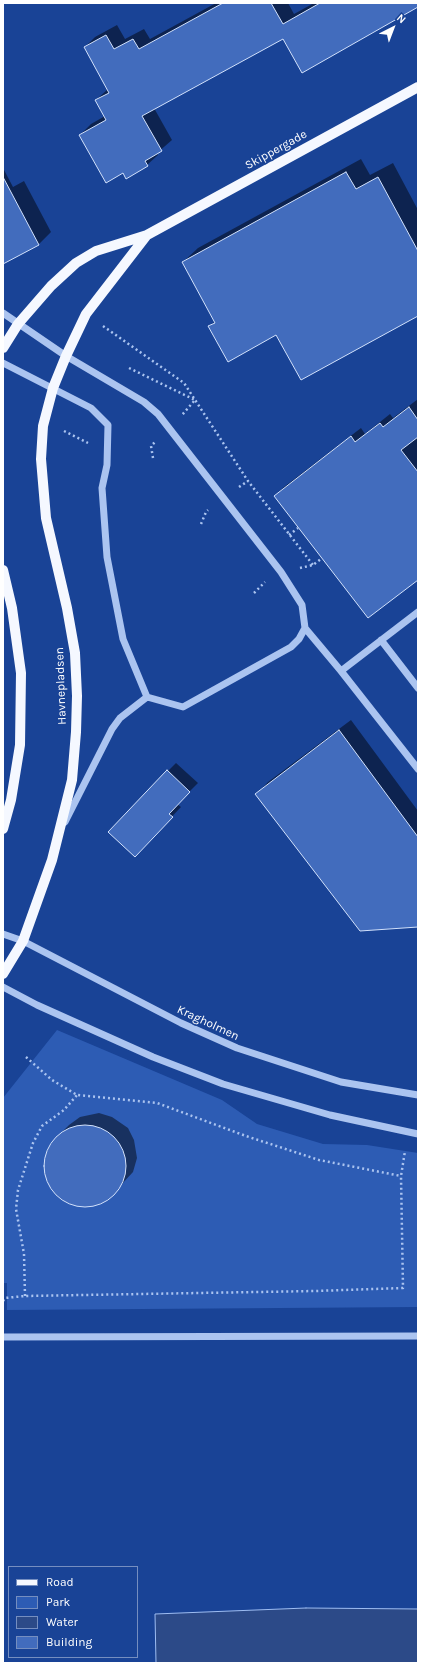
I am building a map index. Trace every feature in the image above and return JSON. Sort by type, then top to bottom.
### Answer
[{"type":"main road","name":"Skippergade","points":[[18,324],[51,286],[76,263],[96,251],[147,235],[418,87]]},
{"type":"main road","name":"Skippergade","points":[[66,356],[86,314],[147,235]]},
{"type":"main road","points":[[3,348],[18,324]]},
{"type":"main road","name":"Havnepladsen","points":[[3,974],[23,941],[52,860],[72,780],[77,696],[75,653],[70,623],[46,518],[41,459],[43,426],[53,388],[66,356]]},
{"type":"main road","points":[[3,570],[12,608],[21,673],[20,745],[3,829]]},
{"type":"street","points":[[3,314],[66,356],[144,402],[158,414],[282,572],[302,605],[305,628],[341,671],[418,770]]},
{"type":"street","points":[[3,363],[91,408],[108,424],[107,465],[102,488],[107,557],[123,639],[147,696]]},
{"type":"street","points":[[341,671],[381,640],[416,616]]},
{"type":"street","points":[[147,696],[183,707],[291,647],[305,628]]},
{"type":"street","points":[[381,640],[418,688]]},
{"type":"street","points":[[60,831],[112,729],[120,718],[147,696]]},
{"type":"street","name":"Kragholmen","points":[[3,934],[23,941],[181,1023],[237,1048],[341,1082],[418,1094]]},
{"type":"street","points":[[3,987],[37,1005],[153,1057],[223,1084],[330,1115],[418,1134]]},
{"type":"street","points":[[3,1337],[418,1336]]},
{"type":"path","points":[[86,314],[184,383],[248,481],[289,535],[313,565],[322,559]]},
{"type":"path","points":[[176,391],[195,400]]},
{"type":"path","points":[[289,535],[298,528]]},
{"type":"path","points":[[26,1057],[52,1080],[77,1095],[157,1103],[246,1136],[319,1160],[401,1176]]},
{"type":"path","points":[[25,1296],[24,1254],[16,1209],[18,1190],[33,1143],[42,1126],[64,1110],[77,1095]]},
{"type":"path","points":[[3,1301],[5,1298],[25,1296],[403,1288],[401,1176],[405,1151]]},
{"type":"green space","points":[[57,1030],[222,1100],[257,1124],[323,1144],[367,1145],[418,1153],[418,1307],[7,1310],[7,1283],[3,1283],[3,1098]]},
{"type":"water","points":[[306,1608],[418,1609],[418,1663],[156,1663],[155,1614]]},
{"type":"building","points":[[223,3],[271,3],[283,24],[320,3],[418,3],[418,7],[302,73],[283,39],[142,116],[162,151],[145,161],[148,166],[126,179],[123,173],[106,183],[79,135],[106,120],[95,100],[109,93],[84,47],[106,35],[114,49],[133,39],[139,49]]},
{"type":"building","points":[[346,172],[356,189],[378,177],[418,251],[418,316],[301,380],[276,335],[228,362],[208,326],[215,323],[182,262]]},
{"type":"building","points":[[3,177],[39,245],[3,264]]},
{"type":"building","points":[[409,407],[418,420],[418,437],[401,450],[418,472],[418,580],[368,618],[274,496],[351,436],[355,442],[380,423],[383,427]]},
{"type":"building","points":[[339,730],[418,837],[418,927],[360,931],[255,794]]},
{"type":"building","points":[[167,770],[190,792],[169,814],[173,817],[135,857],[108,832]]},
{"type":"building","points":[[85,1125],[101,1128],[114,1137],[123,1150],[126,1166],[123,1182],[114,1195],[101,1204],[85,1207],[69,1204],[56,1195],[47,1182],[44,1166],[47,1150],[56,1137],[69,1128]]}]
